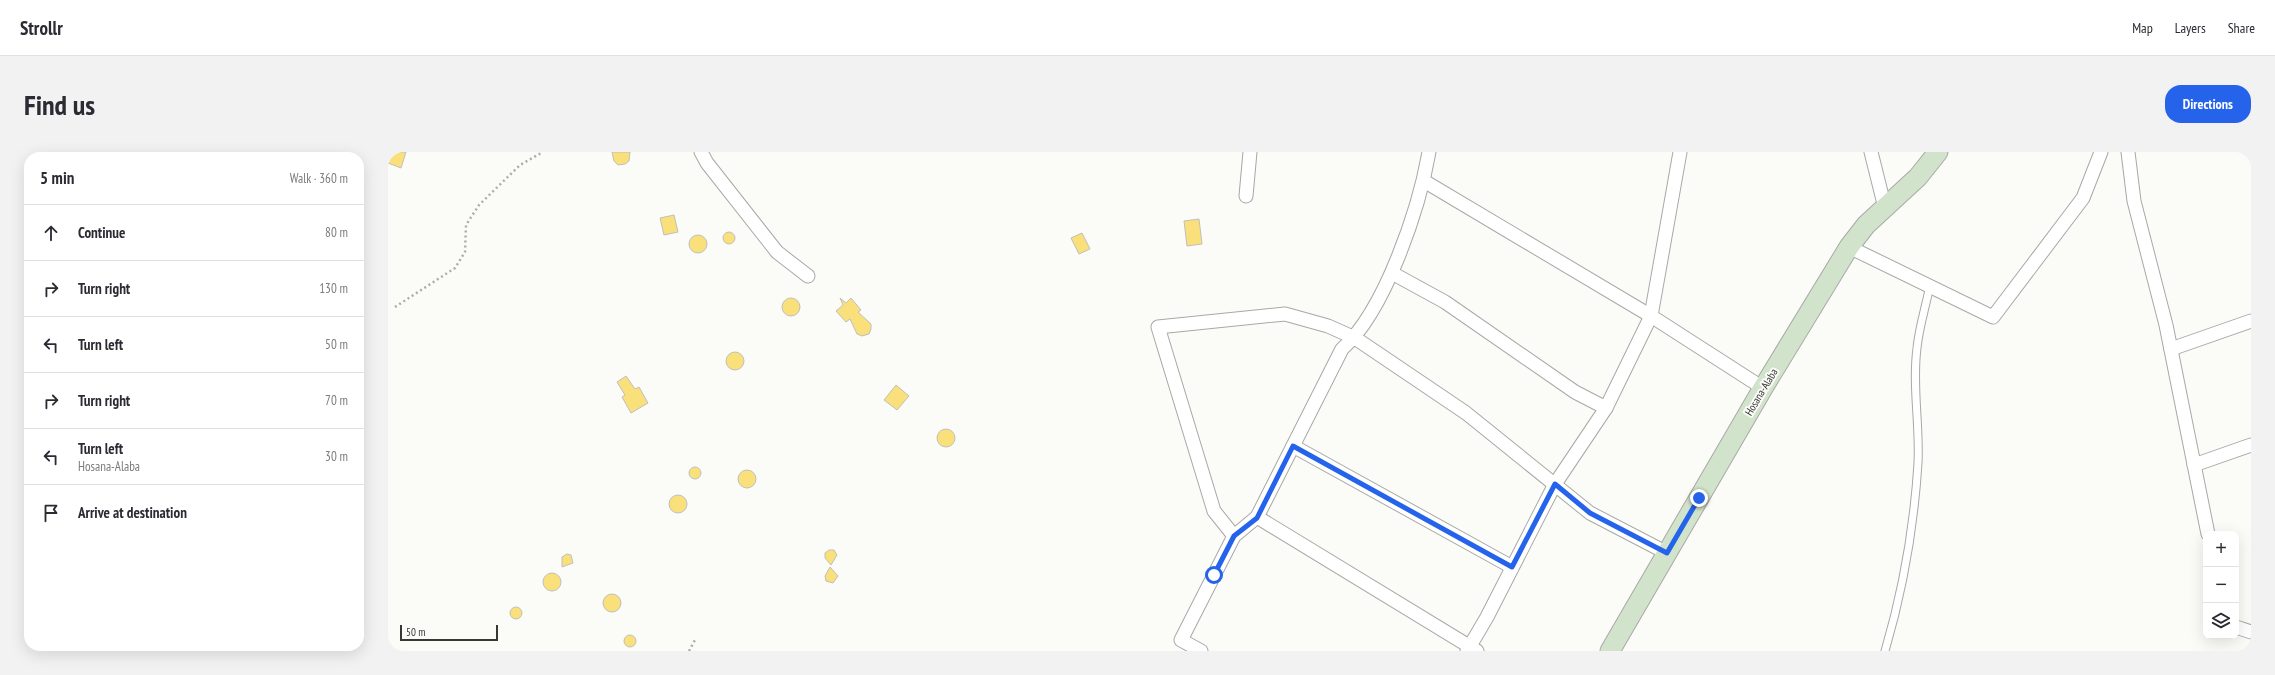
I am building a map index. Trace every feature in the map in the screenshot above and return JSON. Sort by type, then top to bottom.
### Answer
[{"type":"main road","name":"Hosana-Alaba","points":[[1610,651],[1763,388],[1849,247],[1866,225],[1918,177],[1938,152]]},
{"type":"street","points":[[701,152],[707,163],[777,252],[808,276]]},
{"type":"street","points":[[1246,196],[1250,152]]},
{"type":"street","points":[[1201,651],[1182,640],[1234,536],[1257,518],[1342,349],[1355,338],[1392,273],[1424,181],[1429,152]]},
{"type":"street","points":[[1257,518],[1472,650],[1512,567],[1555,484],[1606,408],[1651,316],[1680,152]]},
{"type":"street","points":[[1872,152],[1885,208]]},
{"type":"street","points":[[1849,247],[1930,285],[1993,317],[2083,198],[2101,152]]},
{"type":"street","points":[[2128,152],[2134,201],[2171,349],[2207,531]]},
{"type":"street","points":[[1424,181],[1651,316],[1763,388]]},
{"type":"street","points":[[1392,273],[1445,302],[1575,392],[1606,408]]},
{"type":"street","points":[[1234,536],[1214,511],[1158,327],[1284,314],[1328,326],[1355,338],[1466,413],[1590,513],[1667,553]]},
{"type":"street","points":[[2171,349],[2251,321]]},
{"type":"street","points":[[2194,465],[2251,445]]},
{"type":"street","points":[[1293,446],[1512,567]]},
{"type":"street","points":[[2239,628],[2251,632]]},
{"type":"lane","points":[[1884,651],[1899,602],[1910,536],[1918,462],[1915,408],[1917,348],[1930,285]]},
{"type":"path","points":[[395,306],[455,268],[465,252],[466,226],[480,205],[520,165],[543,152]]},
{"type":"path","points":[[689,651],[695,640]]},
{"type":"building","points":[[388,152],[406,152],[401,168],[388,163]]},
{"type":"building","points":[[612,152],[630,152],[629,161],[625,164],[618,165],[614,161]]},
{"type":"building","points":[[674,215],[678,232],[664,235],[660,218]]},
{"type":"building","points":[[1199,219],[1202,244],[1187,246],[1184,221]]},
{"type":"building","points":[[727,232],[731,232],[735,238],[731,244],[727,244],[723,240],[723,236]]},
{"type":"building","points":[[1082,233],[1090,249],[1079,254],[1071,238]]},
{"type":"building","points":[[698,235],[704,238],[707,244],[704,250],[698,253],[692,250],[689,244],[692,238]]},
{"type":"building","points":[[791,298],[797,301],[800,307],[797,313],[791,316],[785,313],[782,307],[785,301]]},
{"type":"building","points":[[840,298],[846,303],[851,298],[861,310],[858,312],[871,324],[869,334],[862,336],[857,334],[850,319],[846,322],[836,311],[843,305]]},
{"type":"building","points":[[735,352],[741,355],[744,361],[741,367],[735,370],[729,367],[726,361],[729,355]]},
{"type":"building","points":[[626,376],[635,389],[639,387],[648,403],[631,413],[622,397],[625,395],[617,382]]},
{"type":"building","points":[[896,385],[909,396],[897,410],[884,400]]},
{"type":"building","points":[[946,429],[952,432],[955,438],[952,444],[946,447],[940,444],[937,438],[940,432]]},
{"type":"building","points":[[693,467],[697,467],[701,473],[697,479],[693,479],[689,475],[689,471]]},
{"type":"building","points":[[747,470],[753,473],[756,479],[753,485],[747,488],[741,485],[738,479],[741,473]]},
{"type":"building","points":[[678,495],[684,498],[687,504],[684,510],[678,513],[672,510],[669,504],[672,498]]},
{"type":"building","points":[[829,550],[834,550],[837,555],[831,565],[825,558],[825,553]]},
{"type":"building","points":[[567,554],[571,555],[573,563],[562,567],[562,557]]},
{"type":"building","points":[[830,567],[838,576],[833,583],[826,581],[825,576]]},
{"type":"building","points":[[552,573],[558,576],[561,582],[558,588],[552,591],[546,588],[543,582],[546,576]]},
{"type":"building","points":[[612,594],[618,597],[621,603],[618,609],[612,612],[606,609],[603,603],[606,597]]},
{"type":"building","points":[[514,607],[518,607],[522,613],[518,619],[514,619],[510,615],[510,611]]},
{"type":"building","points":[[628,635],[632,635],[636,641],[632,647],[628,647],[624,643],[624,639]]},
{"type":"route","points":[[1214,575],[1234,536],[1257,518],[1293,446],[1512,567],[1555,484],[1590,513],[1667,553],[1699,498]]}]
